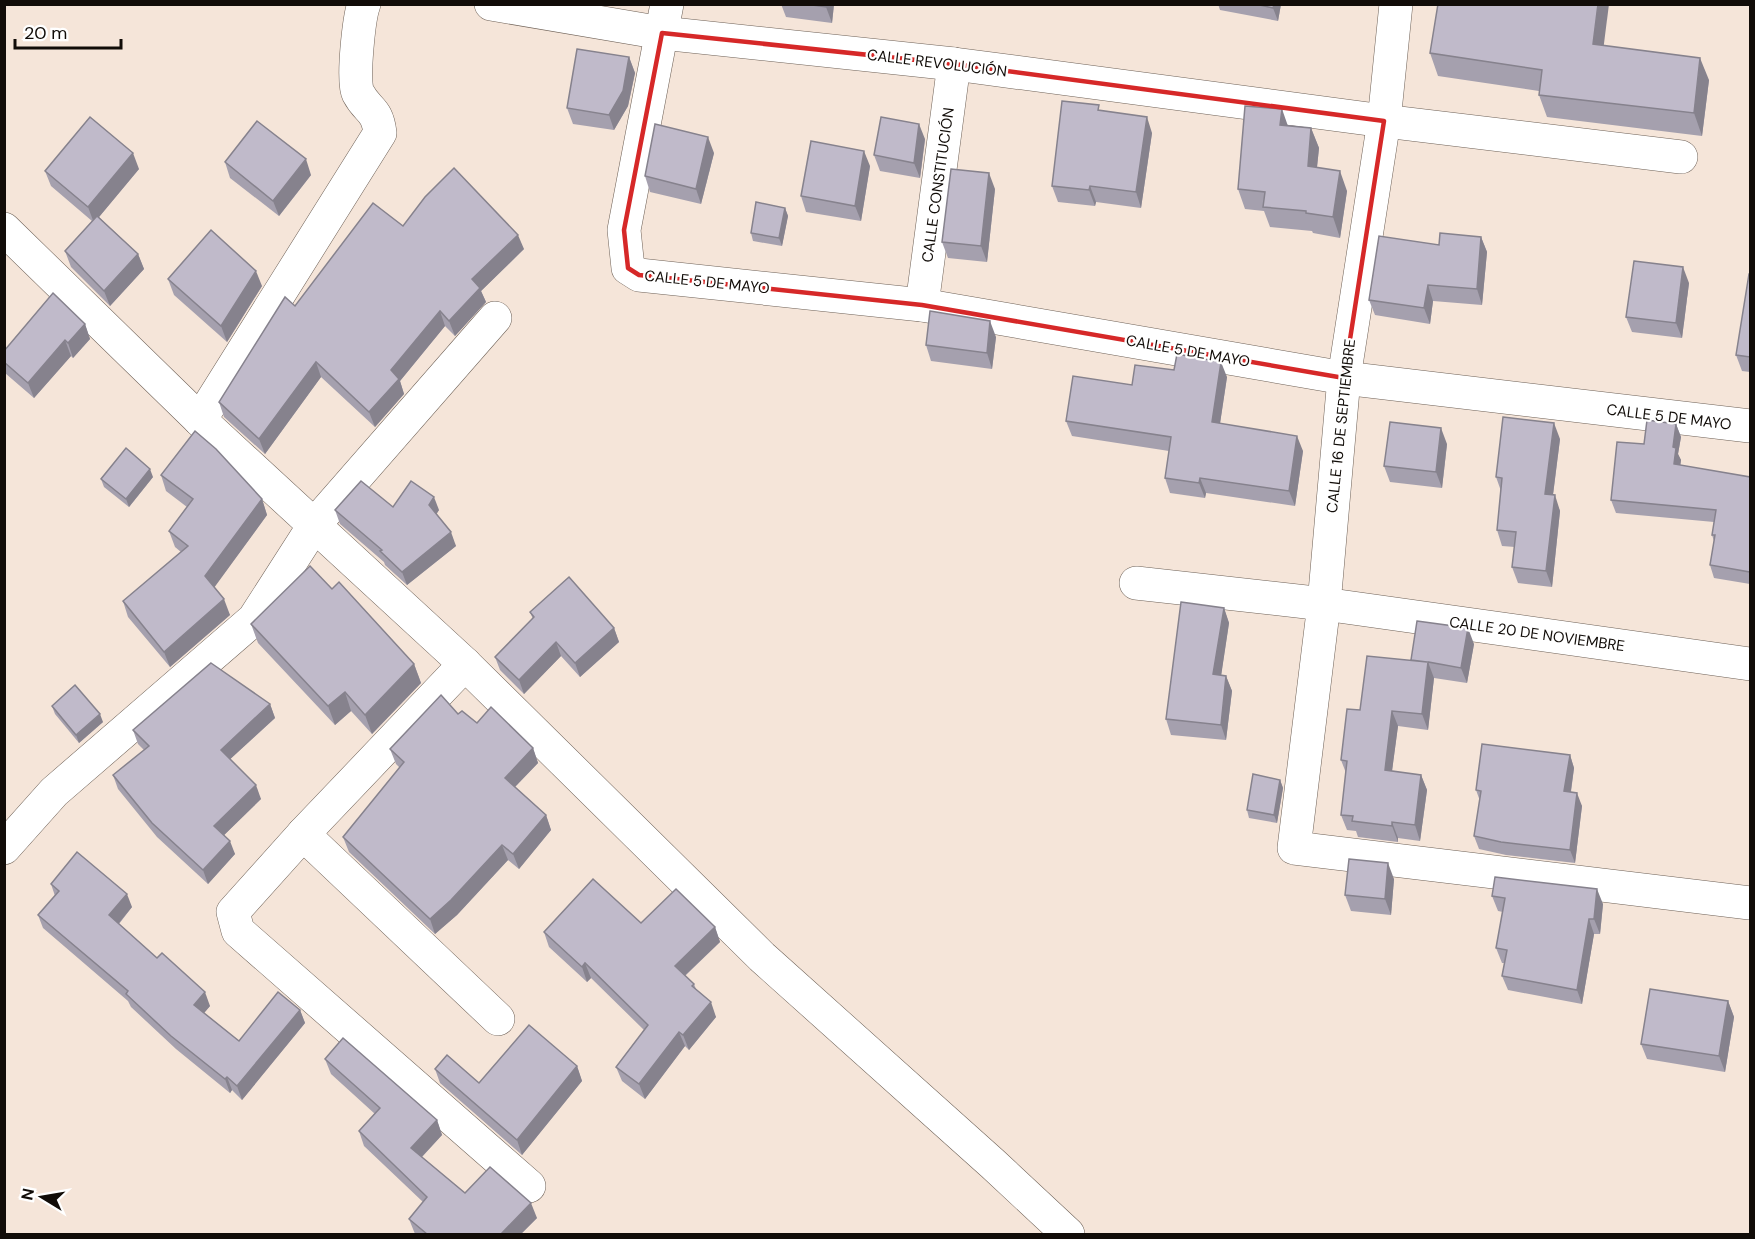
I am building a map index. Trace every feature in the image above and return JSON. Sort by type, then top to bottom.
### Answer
[{"type":"street","points":[[200,420],[380,133],[378,118],[357,91],[356,55],[364,4]]},
{"type":"street","name":"CALLE REVOLUCIÓN","points":[[491,4],[664,19],[954,64],[1384,121],[1681,157]]},
{"type":"street","name":"CALLE 16 DE SEPTIEMBRE","points":[[1396,4],[1384,121],[1344,378],[1324,604],[1294,848],[1750,903]]},
{"type":"street","name":"CALLE 5 DE MAYO","points":[[664,19],[624,230],[628,268],[639,275],[922,305],[1344,378],[1750,426]]},
{"type":"street","name":"CALLE CONSTITUCIÓN","points":[[922,305],[954,64]]},
{"type":"street","points":[[4,229],[200,420],[465,664],[762,957],[1068,1234]]},
{"type":"street","points":[[4,848],[54,792],[254,619],[315,524],[495,318]]},
{"type":"street","name":"CALLE 20 DE NOVIEMBRE","points":[[1136,583],[1324,604],[1750,664]]},
{"type":"street","points":[[465,664],[303,834],[233,912],[238,932],[529,1186]]},
{"type":"street","points":[[303,834],[498,1019]]},
{"type":"highlighted area","points":[[662,33],[954,64],[1384,121],[1344,378],[922,305],[639,275],[628,268],[624,230]]},
{"type":"building","points":[[805,4],[826,4],[826,7]]},
{"type":"building","points":[[1255,4],[1274,4],[1273,8]]},
{"type":"building","points":[[1438,4],[1598,4],[1593,44],[1700,58],[1694,113],[1539,95],[1542,70],[1430,53]]},
{"type":"building","points":[[577,49],[629,57],[623,91],[609,115],[567,108]]},
{"type":"building","points":[[1062,101],[1099,105],[1098,110],[1147,117],[1136,192],[1090,186],[1089,190],[1052,186]]},
{"type":"building","points":[[1245,106],[1282,109],[1280,125],[1311,128],[1308,166],[1340,171],[1333,217],[1306,213],[1306,211],[1263,207],[1265,192],[1238,189]]},
{"type":"building","points":[[90,117],[133,153],[88,207],[45,171]]},
{"type":"building","points":[[881,117],[919,124],[914,163],[874,155]]},
{"type":"building","points":[[257,121],[306,159],[273,201],[225,162]]},
{"type":"building","points":[[655,124],[708,137],[696,189],[645,176]]},
{"type":"building","points":[[811,141],[864,151],[855,206],[801,196]]},
{"type":"building","points":[[454,168],[518,235],[472,279],[480,288],[449,321],[440,311],[391,370],[399,379],[369,412],[316,362],[259,439],[219,402],[285,297],[295,306],[373,203],[403,226],[425,197]]},
{"type":"building","points":[[951,169],[989,173],[981,246],[942,242]]},
{"type":"building","points":[[756,202],[785,208],[779,238],[751,233]]},
{"type":"building","points":[[97,216],[138,254],[104,291],[65,251]]},
{"type":"building","points":[[211,230],[256,271],[221,326],[168,279]]},
{"type":"building","points":[[1440,233],[1481,237],[1477,289],[1428,285],[1424,308],[1369,300],[1379,236],[1439,245]]},
{"type":"building","points":[[1634,261],[1683,267],[1676,323],[1626,317]]},
{"type":"building","points":[[1750,274],[1750,357],[1736,355]]},
{"type":"building","points":[[53,293],[85,324],[68,343],[65,340],[28,383],[4,362],[4,351]]},
{"type":"building","points":[[930,311],[990,321],[987,353],[926,345]]},
{"type":"building","points":[[1177,354],[1221,362],[1212,422],[1297,436],[1289,491],[1200,478],[1199,483],[1165,478],[1171,437],[1066,421],[1073,376],[1132,385],[1135,365],[1174,370]]},
{"type":"building","points":[[1503,417],[1554,423],[1545,494],[1555,495],[1546,571],[1512,567],[1516,532],[1497,530],[1502,478],[1496,477]]},
{"type":"building","points":[[1647,420],[1676,424],[1673,447],[1676,448],[1674,464],[1750,477],[1750,572],[1710,565],[1716,510],[1611,500],[1617,442],[1644,444]]},
{"type":"building","points":[[1390,422],[1441,428],[1436,472],[1384,466]]},
{"type":"building","points":[[195,431],[216,449],[262,499],[205,576],[224,599],[164,652],[123,601],[188,546],[169,531],[193,499],[161,475]]},
{"type":"building","points":[[126,448],[150,469],[126,499],[101,479]]},
{"type":"building","points":[[361,481],[393,507],[411,481],[434,497],[429,505],[451,532],[402,572],[380,551],[382,550],[335,510]]},
{"type":"building","points":[[310,566],[332,589],[339,582],[414,664],[365,715],[345,692],[328,706],[251,624]]},
{"type":"building","points":[[569,577],[614,628],[575,663],[556,642],[519,680],[495,657],[534,617],[530,612]]},
{"type":"building","points":[[1181,602],[1224,608],[1213,674],[1226,676],[1221,725],[1166,719]]},
{"type":"building","points":[[1417,621],[1468,628],[1461,668],[1428,662],[1422,714],[1392,711],[1385,770],[1421,775],[1415,825],[1392,822],[1392,826],[1352,821],[1353,816],[1341,815],[1347,761],[1341,760],[1347,709],[1360,710],[1367,656],[1427,662],[1411,660]]},
{"type":"building","points":[[211,663],[270,704],[221,750],[256,785],[214,826],[230,841],[203,870],[152,823],[113,775],[149,746],[133,730]]},
{"type":"building","points":[[75,685],[100,714],[76,735],[52,706]]},
{"type":"building","points":[[441,695],[458,714],[462,711],[477,723],[491,707],[533,748],[505,778],[546,815],[513,854],[502,845],[451,900],[430,919],[343,837],[404,762],[390,749]]},
{"type":"building","points":[[1482,744],[1570,755],[1564,791],[1577,793],[1570,850],[1501,842],[1474,836],[1481,791],[1476,790]]},
{"type":"building","points":[[1253,774],[1280,780],[1274,815],[1247,810]]},
{"type":"building","points":[[77,852],[127,894],[109,915],[157,958],[162,953],[205,992],[194,1005],[239,1041],[278,992],[300,1010],[237,1086],[171,1036],[126,994],[128,991],[38,915],[59,891],[51,884]]},
{"type":"building","points":[[1349,859],[1388,863],[1385,899],[1345,895]]},
{"type":"building","points":[[1495,877],[1597,889],[1594,919],[1589,919],[1577,990],[1502,976],[1507,950],[1496,948],[1505,898],[1492,896]]},
{"type":"building","points":[[593,879],[641,923],[676,889],[715,927],[675,966],[694,984],[692,986],[711,1002],[683,1035],[679,1032],[639,1084],[616,1067],[648,1025],[585,963],[582,967],[544,932]]},
{"type":"building","points":[[1650,989],[1728,1001],[1719,1056],[1641,1044]]},
{"type":"building","points":[[529,1025],[577,1066],[517,1140],[435,1069],[447,1055],[479,1083]]},
{"type":"building","points":[[343,1038],[437,1120],[411,1148],[465,1193],[490,1167],[531,1203],[501,1234],[427,1234],[409,1219],[427,1197],[359,1131],[380,1108],[325,1059]]}]
